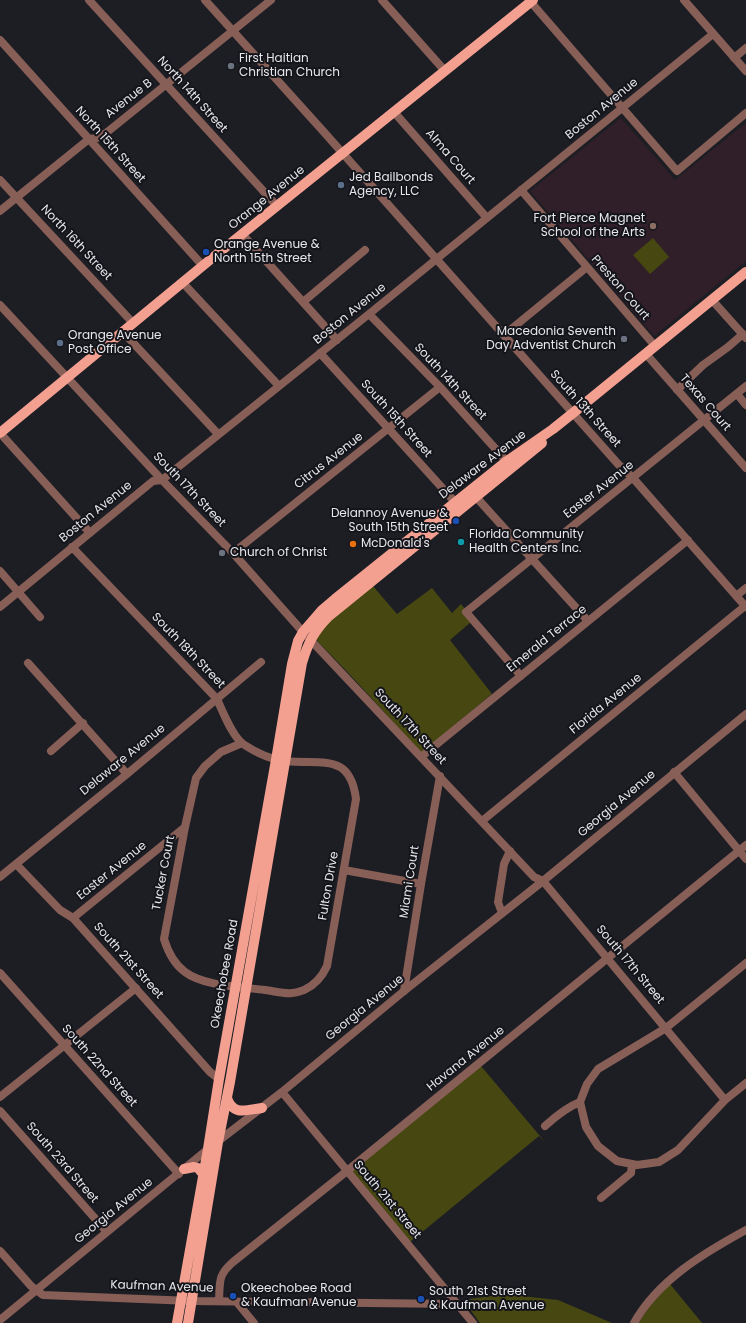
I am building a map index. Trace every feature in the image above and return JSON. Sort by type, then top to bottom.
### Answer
[{"type":"main road","name":"Orange Avenue","points":[[0,433],[242,234],[445,72],[531,1]]},
{"type":"main road","name":"Delaware Avenue","points":[[307,636],[322,610],[455,502],[540,445],[553,429],[746,272]]},
{"type":"main road","name":"Delaware Avenue","points":[[307,636],[316,630],[329,616],[476,497],[510,464]]},
{"type":"main road","name":"Okeechobee Road","points":[[177,1323],[186,1300],[227,1098],[246,987],[281,760],[292,664],[298,641],[307,636]]},
{"type":"main road","name":"Okeechobee Road","points":[[188,1323],[186,1300],[219,1079],[281,760]]},
{"type":"main road","points":[[227,1098],[233,1109],[262,1108]]},
{"type":"main road","points":[[182,1172],[194,1167],[198,1168],[204,1175]]},
{"type":"street","name":"North 14th Street","points":[[89,0],[277,206]]},
{"type":"street","name":"South 13th Street","points":[[205,0],[343,153],[618,464],[633,478],[745,606]]},
{"type":"street","name":"Avenue B","points":[[0,211],[89,139],[97,138],[106,133],[271,0]]},
{"type":"street","points":[[382,0],[445,72]]},
{"type":"street","points":[[684,0],[746,72]]},
{"type":"street","points":[[531,1],[678,172],[746,113]]},
{"type":"street","name":"Boston Avenue","points":[[0,606],[153,481],[162,480],[337,340],[713,34]]},
{"type":"street","name":"North 15th Street","points":[[0,40],[203,266]]},
{"type":"street","points":[[734,58],[746,48]]},
{"type":"street","name":"Alma Court","points":[[394,112],[487,218]]},
{"type":"street","name":"North 16th Street","points":[[0,180],[134,323]]},
{"type":"street","name":"Preston Court","points":[[521,190],[654,346]]},
{"type":"street","points":[[242,234],[337,340]]},
{"type":"street","points":[[303,302],[365,250]]},
{"type":"street","points":[[504,335],[587,267]]},
{"type":"street","points":[[182,283],[279,386]]},
{"type":"street","points":[[677,390],[703,364],[744,336],[712,300]]},
{"type":"street","name":"South 17th Street","points":[[0,305],[162,480],[232,552],[307,636],[534,876],[543,881],[725,1100]]},
{"type":"street","name":"South 14th Street","points":[[369,314],[440,387],[510,464]]},
{"type":"street","points":[[123,332],[218,434]]},
{"type":"street","name":"South 15th Street","points":[[320,353],[455,502]]},
{"type":"street","name":"Texas Court","points":[[646,354],[746,468]]},
{"type":"street","name":"Easter Avenue","points":[[521,676],[466,612],[746,386]]},
{"type":"street","name":"Citrus Avenue","points":[[232,552],[440,387]]},
{"type":"street","points":[[737,394],[746,405]]},
{"type":"street","points":[[0,433],[90,532]]},
{"type":"street","points":[[476,497],[588,621]]},
{"type":"street","name":"Emerald Terrace","points":[[422,757],[688,540]]},
{"type":"street","name":"South 18th Street","points":[[72,547],[217,699],[229,725],[242,743],[260,754],[281,760]]},
{"type":"street","points":[[0,571],[40,617]]},
{"type":"street","points":[[736,596],[746,588]]},
{"type":"street","name":"Florida Avenue","points":[[482,821],[745,606]]},
{"type":"street","name":"Delaware Avenue","points":[[0,877],[127,774],[261,662]]},
{"type":"street","points":[[28,663],[127,774]]},
{"type":"street","name":"Georgia Avenue","points":[[0,1320],[182,1172],[208,1149],[282,1092],[404,991],[543,881],[746,714]]},
{"type":"street","points":[[51,751],[83,723]]},
{"type":"street","name":"Tucker Court","points":[[236,988],[194,978],[184,972],[174,962],[164,939],[185,827],[196,778],[205,766],[221,752],[242,743]]},
{"type":"street","name":"Fulton Drive","points":[[236,988],[246,987],[292,993],[310,987],[323,977],[327,966],[356,799],[354,786],[349,775],[342,768],[328,763],[281,760]]},
{"type":"street","points":[[674,772],[743,848],[746,859]]},
{"type":"street","name":"Miami Court","points":[[404,991],[440,776]]},
{"type":"street","name":"Easter Avenue","points":[[73,918],[185,827]]},
{"type":"street","name":"Havana Avenue","points":[[219,1300],[220,1277],[226,1268],[347,1172],[743,848]]},
{"type":"street","points":[[502,913],[498,902],[504,864],[510,851]]},
{"type":"street","name":"South 21st Street","points":[[16,864],[60,910],[73,918],[210,1072],[219,1079]]},
{"type":"street","points":[[344,870],[421,884]]},
{"type":"street","points":[[746,963],[666,1028],[598,1069],[588,1084],[580,1102],[586,1127],[598,1146],[617,1161],[637,1166],[659,1162],[678,1150],[725,1100],[746,1083]]},
{"type":"street","name":"South 22nd Street","points":[[0,973],[65,1046],[182,1172]]},
{"type":"street","points":[[0,1097],[136,988]]},
{"type":"street","name":"South 21st Street","points":[[282,1092],[473,1323]]},
{"type":"street","points":[[546,1126],[561,1112],[580,1102]]},
{"type":"street","name":"South 23rd Street","points":[[0,1111],[107,1232]]},
{"type":"street","points":[[602,1198],[631,1173],[632,1164]]},
{"type":"street","points":[[634,1323],[641,1310],[677,1273],[714,1248],[746,1230]]},
{"type":"street","points":[[0,1251],[30,1286],[37,1290]]},
{"type":"street","name":"Kaufman Avenue","points":[[37,1290],[43,1295],[186,1300],[457,1304]]},
{"type":"street","points":[[235,1300],[254,1323]]},
{"type":"shaded area","name":"Fort Pierce Magnet School of the Arts","points":[[621,118],[675,180],[746,123],[746,261],[654,336],[530,191]]},
{"type":"shaded area","points":[[653,238],[669,257],[650,274],[633,255]]},
{"type":"shaded area","points":[[372,585],[397,614],[432,588],[452,613],[461,604],[465,609],[462,612],[471,622],[450,640],[492,694],[421,753],[318,642],[316,637],[322,628]]},
{"type":"shaded area","points":[[481,1066],[545,1142],[539,1136],[410,1242],[351,1172]]},
{"type":"shaded area","points":[[670,1284],[702,1323],[638,1323],[657,1296]]},
{"type":"shaded area","points":[[504,1294],[558,1300],[612,1323],[480,1323],[463,1300]]},
{"type":"place","name":"First Haitian Christian Church","points":[[231,66]]},
{"type":"place","name":"Jed Bailbonds Agency, LLC","points":[[341,185]]},
{"type":"place","name":"Fort Pierce Magnet School of the Arts","points":[[653,226]]},
{"type":"place","name":"Orange Avenue & North 15th Street","points":[[206,252]]},
{"type":"place","name":"Macedonia Seventh Day Adventist Church","points":[[624,339]]},
{"type":"place","name":"Orange Avenue Post Office","points":[[60,343]]},
{"type":"place","name":"Delannoy Avenue & South 15th Street","points":[[456,521]]},
{"type":"place","name":"Florida Community Health Centers Inc.","points":[[461,542]]},
{"type":"place","name":"McDonald's","points":[[353,544]]},
{"type":"place","name":"Church of Christ","points":[[222,553]]},
{"type":"place","name":"Okeechobee Road & Kaufman Avenue","points":[[233,1296]]},
{"type":"place","name":"South 21st Street & Kaufman Avenue","points":[[421,1299]]}]
